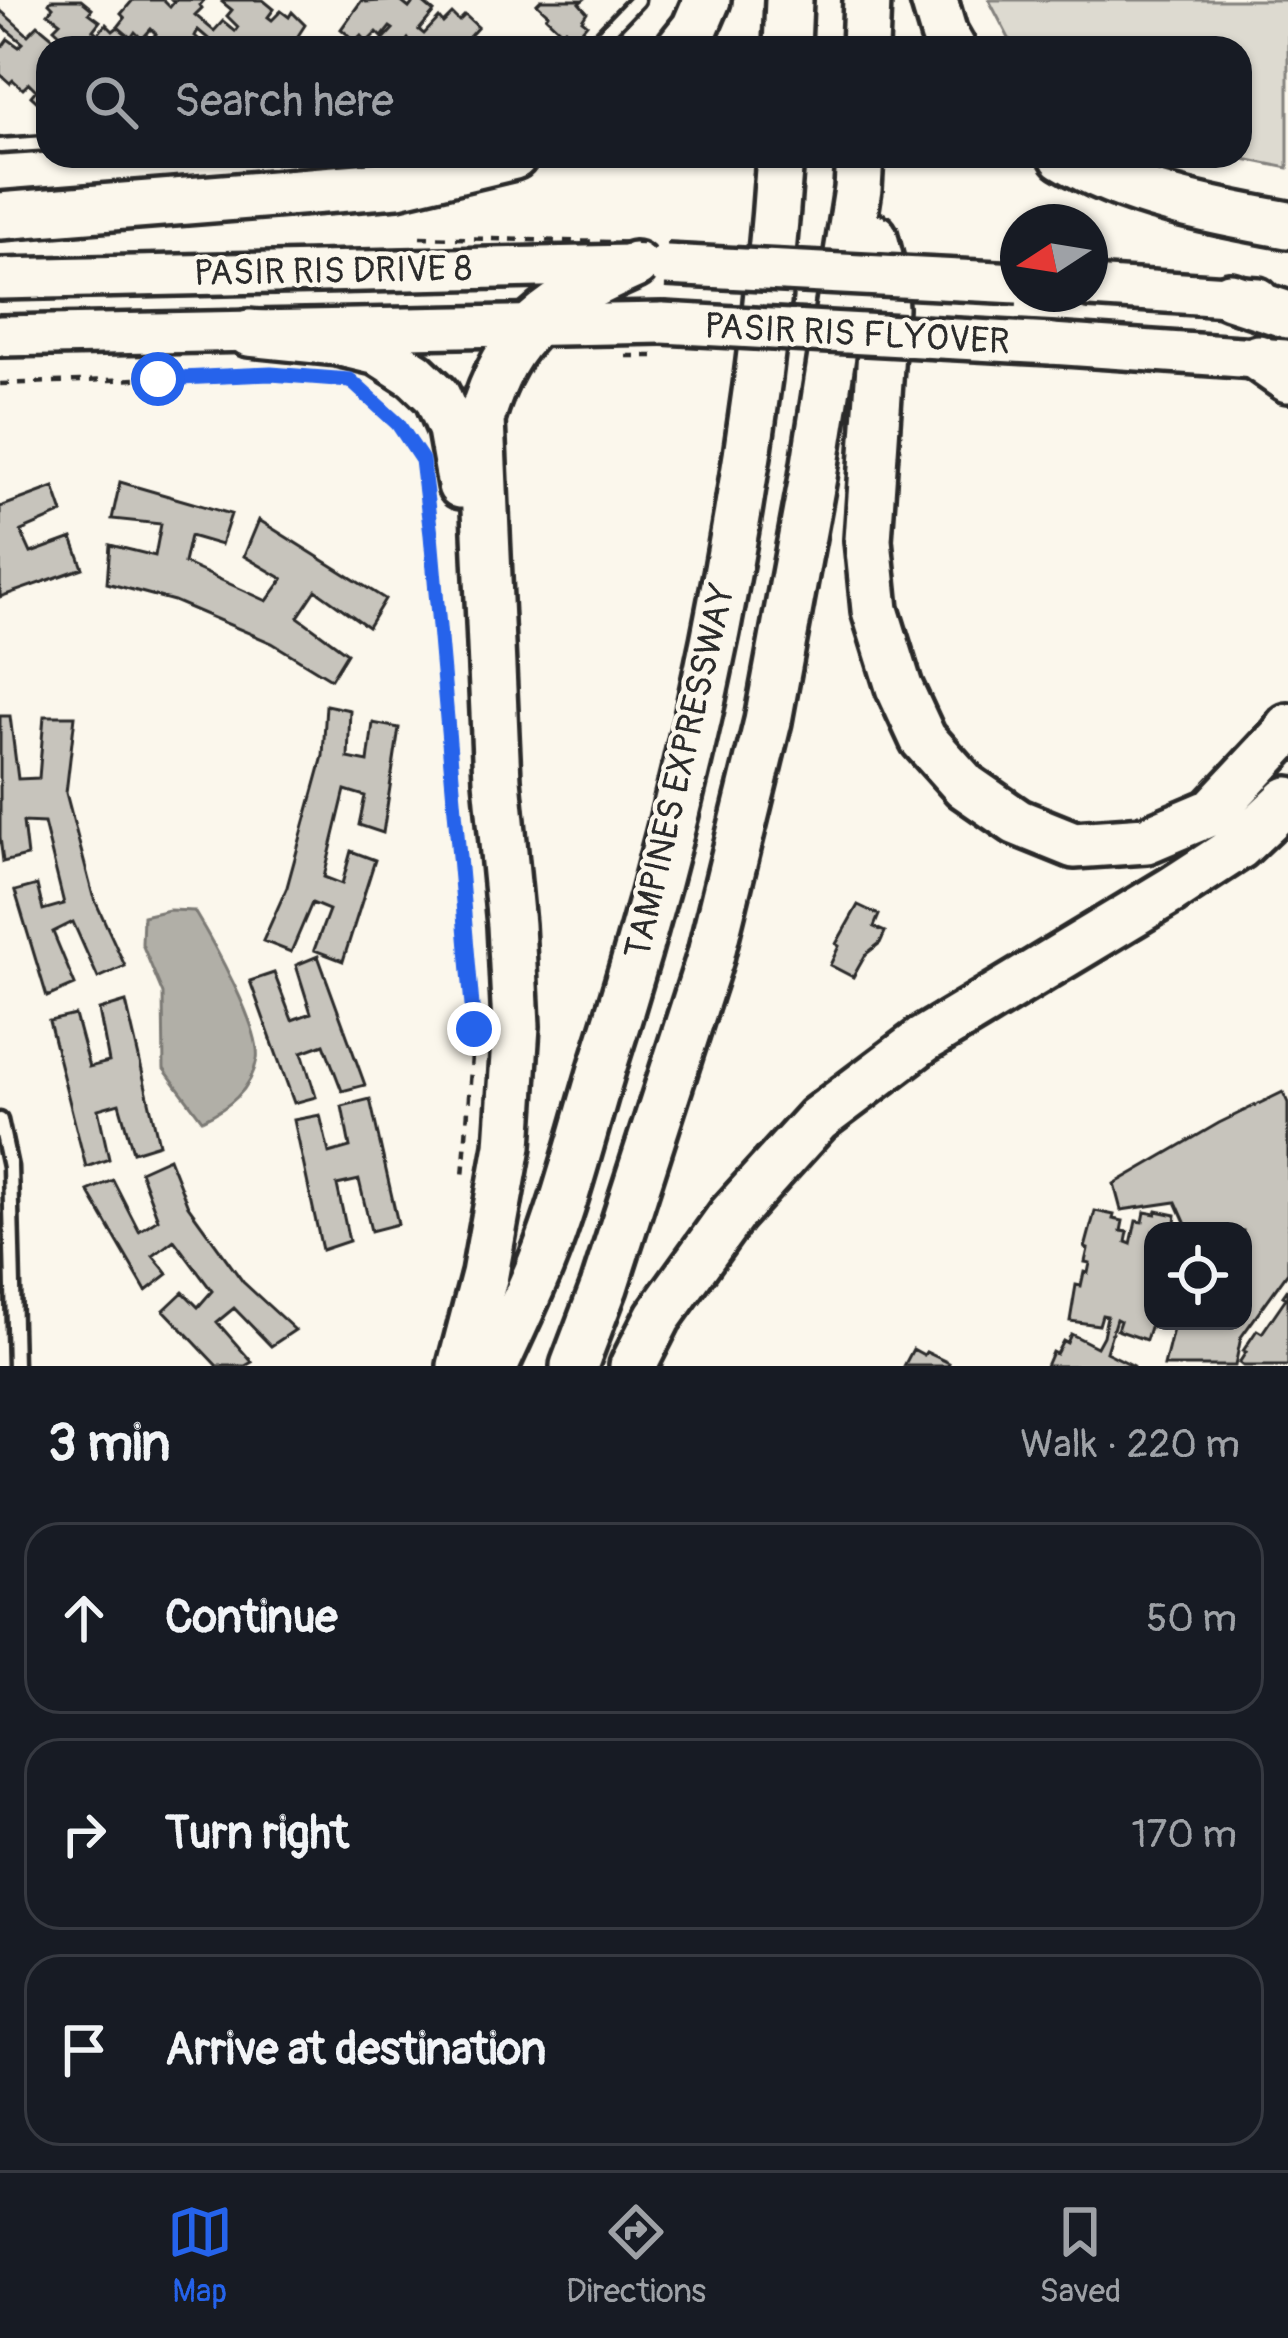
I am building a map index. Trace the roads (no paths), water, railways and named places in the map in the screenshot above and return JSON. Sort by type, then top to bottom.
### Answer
[{"type":"highway","points":[[688,36],[707,0]]},
{"type":"highway","points":[[788,36],[789,0]]},
{"type":"highway","points":[[866,36],[867,0]]},
{"type":"highway","points":[[934,0],[945,36]]},
{"type":"highway","points":[[0,216],[398,184],[464,168]]},
{"type":"highway","name":"TAMPINES EXPRESSWAY","points":[[496,1366],[541,1262],[644,940],[700,704],[748,454],[779,168]]},
{"type":"highway","points":[[1085,168],[1136,189],[1288,225]]},
{"type":"highway","points":[[859,172],[877,245],[884,308],[868,541],[875,610],[899,688],[923,739],[982,798],[1017,822],[1074,845],[1146,840],[1212,812],[1288,727]]},
{"type":"highway","name":"TAMPINES EXPRESSWAY","points":[[574,1366],[710,958],[763,742],[814,477],[859,172]]},
{"type":"highway","points":[[461,1366],[485,1274],[508,1146],[516,1026],[497,780],[481,420],[490,386],[531,326],[562,300],[650,265]]},
{"type":"highway","points":[[1229,296],[1288,315]]},
{"type":"highway","points":[[249,333],[337,342],[379,352],[437,396],[451,429],[463,494],[488,580]]},
{"type":"highway","points":[[633,1366],[658,1317],[732,1214],[818,1119],[922,1040],[1238,847],[1288,800]]},
{"type":"main road","name":"PASIR RIS DRIVE 8","points":[[0,279],[650,265]]},
{"type":"main road","name":"PASIR RIS FLYOVER","points":[[650,265],[1000,282]]},
{"type":"main road","points":[[1108,288],[1288,301]]},
{"type":"main road","name":"PASIR RIS DRIVE 8","points":[[0,336],[663,323]]},
{"type":"main road","name":"PASIR RIS FLYOVER","points":[[663,323],[1051,344],[1278,366]]},
{"type":"lane","points":[[603,36],[638,0]]},
{"type":"lane","points":[[0,146],[36,144]]},
{"type":"lane","points":[[0,1120],[10,1167],[15,1366]]}]
